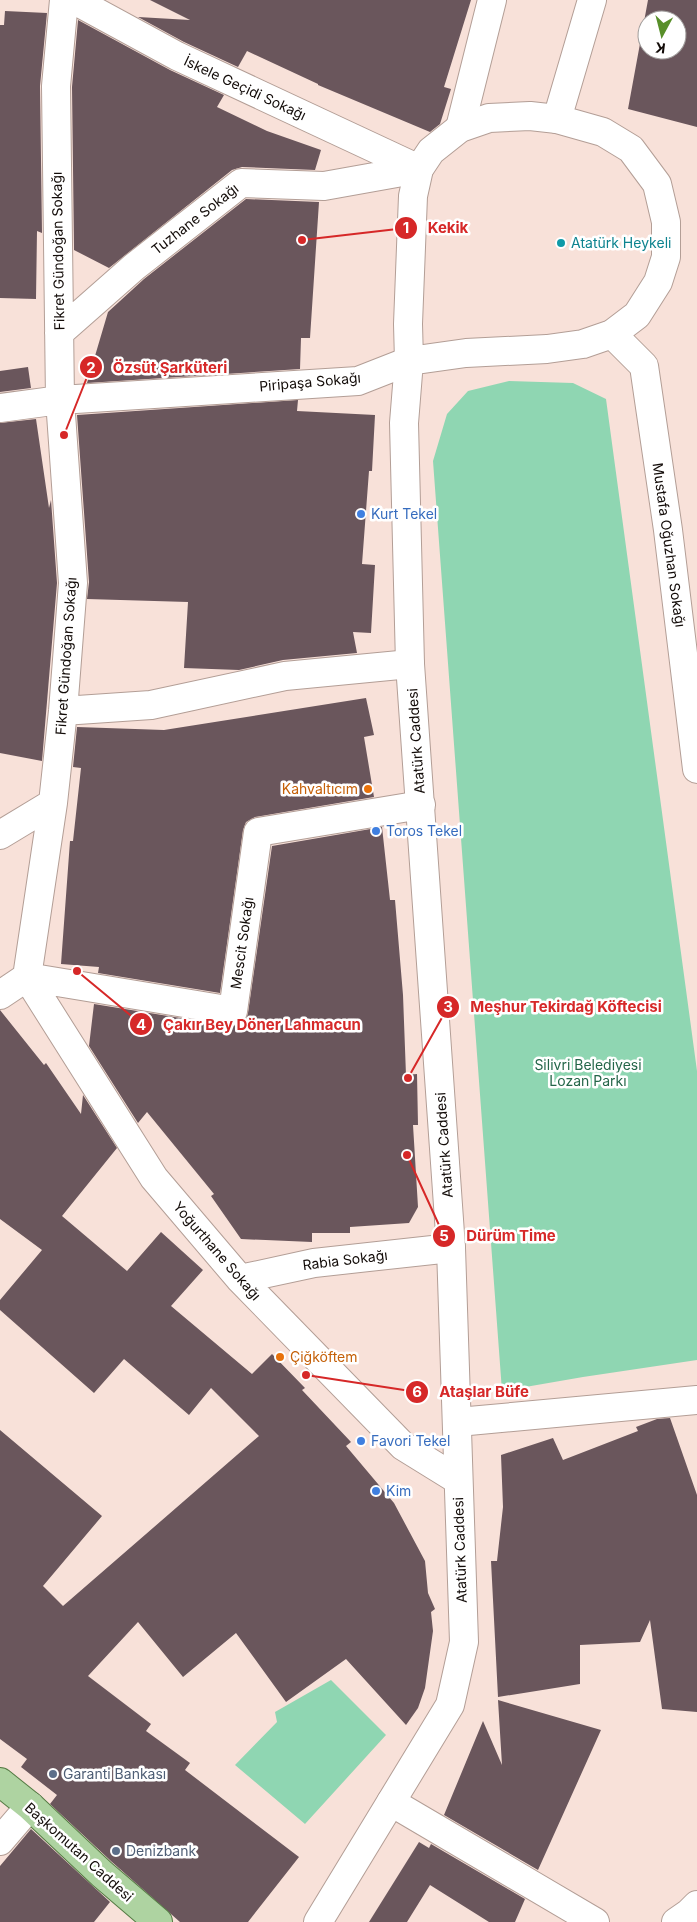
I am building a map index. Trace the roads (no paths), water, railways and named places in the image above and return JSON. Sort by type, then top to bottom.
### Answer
[{"type":"main road","name":"Başkomutan Caddesi","points":[[0,1782],[30,1806],[102,1874],[158,1922]]},
{"type":"street","name":"Fikret Gündoğan Sokağı","points":[[27,977],[63,711],[74,583],[60,400],[56,86],[64,0]]},
{"type":"street","name":"İskele Geçidi Sokağı","points":[[74,0],[177,56],[419,169]]},
{"type":"street","points":[[460,128],[492,0]]},
{"type":"street","points":[[557,119],[592,0]]},
{"type":"street","name":"Piripaşa Sokağı","points":[[0,408],[60,400],[358,380],[409,361],[466,353],[547,349],[583,344],[612,334],[637,315],[658,282],[666,258],[666,222],[657,184],[631,149],[603,132],[557,119],[530,116],[489,118],[460,128],[431,151],[419,169]]},
{"type":"street","name":"Tuzhane Sokağı","points":[[59,333],[134,267],[241,183],[324,186],[419,169]]},
{"type":"street","name":"Atatürk Caddesi","points":[[318,1922],[450,1705],[464,1642],[451,1248],[410,664],[406,546],[404,424],[409,361],[408,324],[413,196],[419,169]]},
{"type":"street","name":"Mustafa Oğuzhan Sokağı","points":[[612,334],[644,366],[668,530],[697,768]]},
{"type":"street","points":[[63,711],[151,706],[285,676],[410,664]]},
{"type":"street","points":[[0,835],[52,803]]},
{"type":"street","name":"Mescit Sokağı","points":[[27,977],[233,1011],[258,832],[420,805]]},
{"type":"street","points":[[0,995],[27,977]]},
{"type":"street","name":"Yoğurthane Sokağı","points":[[27,977],[154,1178],[240,1280],[403,1446],[458,1480]]},
{"type":"street","name":"Rabia Sokağı","points":[[240,1280],[314,1262],[451,1248]]},
{"type":"street","points":[[458,1422],[697,1400]]},
{"type":"street","points":[[391,1802],[595,1922]]},
{"type":"street","points":[[0,1841],[30,1806]]},
{"type":"street","points":[[676,1922],[697,1905]]},
{"type":"place","name":"Kekik","points":[[302,240]]},
{"type":"place","name":"Atatürk Heykeli","points":[[561,243]]},
{"type":"place","name":"Özsüt Şarküteri","points":[[64,435]]},
{"type":"place","name":"Kurt Tekel","points":[[361,514]]},
{"type":"place","name":"Kahvaltıcım","points":[[368,789]]},
{"type":"place","name":"Toros Tekel","points":[[376,831]]},
{"type":"place","name":"Çakır Bey Döner Lahmacun","points":[[77,971]]},
{"type":"place","name":"Meşhur Tekirdağ Köftecisi","points":[[408,1078]]},
{"type":"place","name":"Dürüm Time","points":[[407,1155]]},
{"type":"place","name":"Çiğköftem","points":[[280,1357]]},
{"type":"place","name":"Ataşlar Büfe","points":[[306,1375]]},
{"type":"place","name":"Favori Tekel","points":[[361,1441]]},
{"type":"place","name":"Kim","points":[[376,1491]]},
{"type":"place","name":"Garanti Bankası","points":[[53,1774]]},
{"type":"place","name":"Denizbank","points":[[116,1851]]},
{"type":"park label","name":"Silivri Belediyesi Lozan Parkı","points":[[588,1074]]}]
